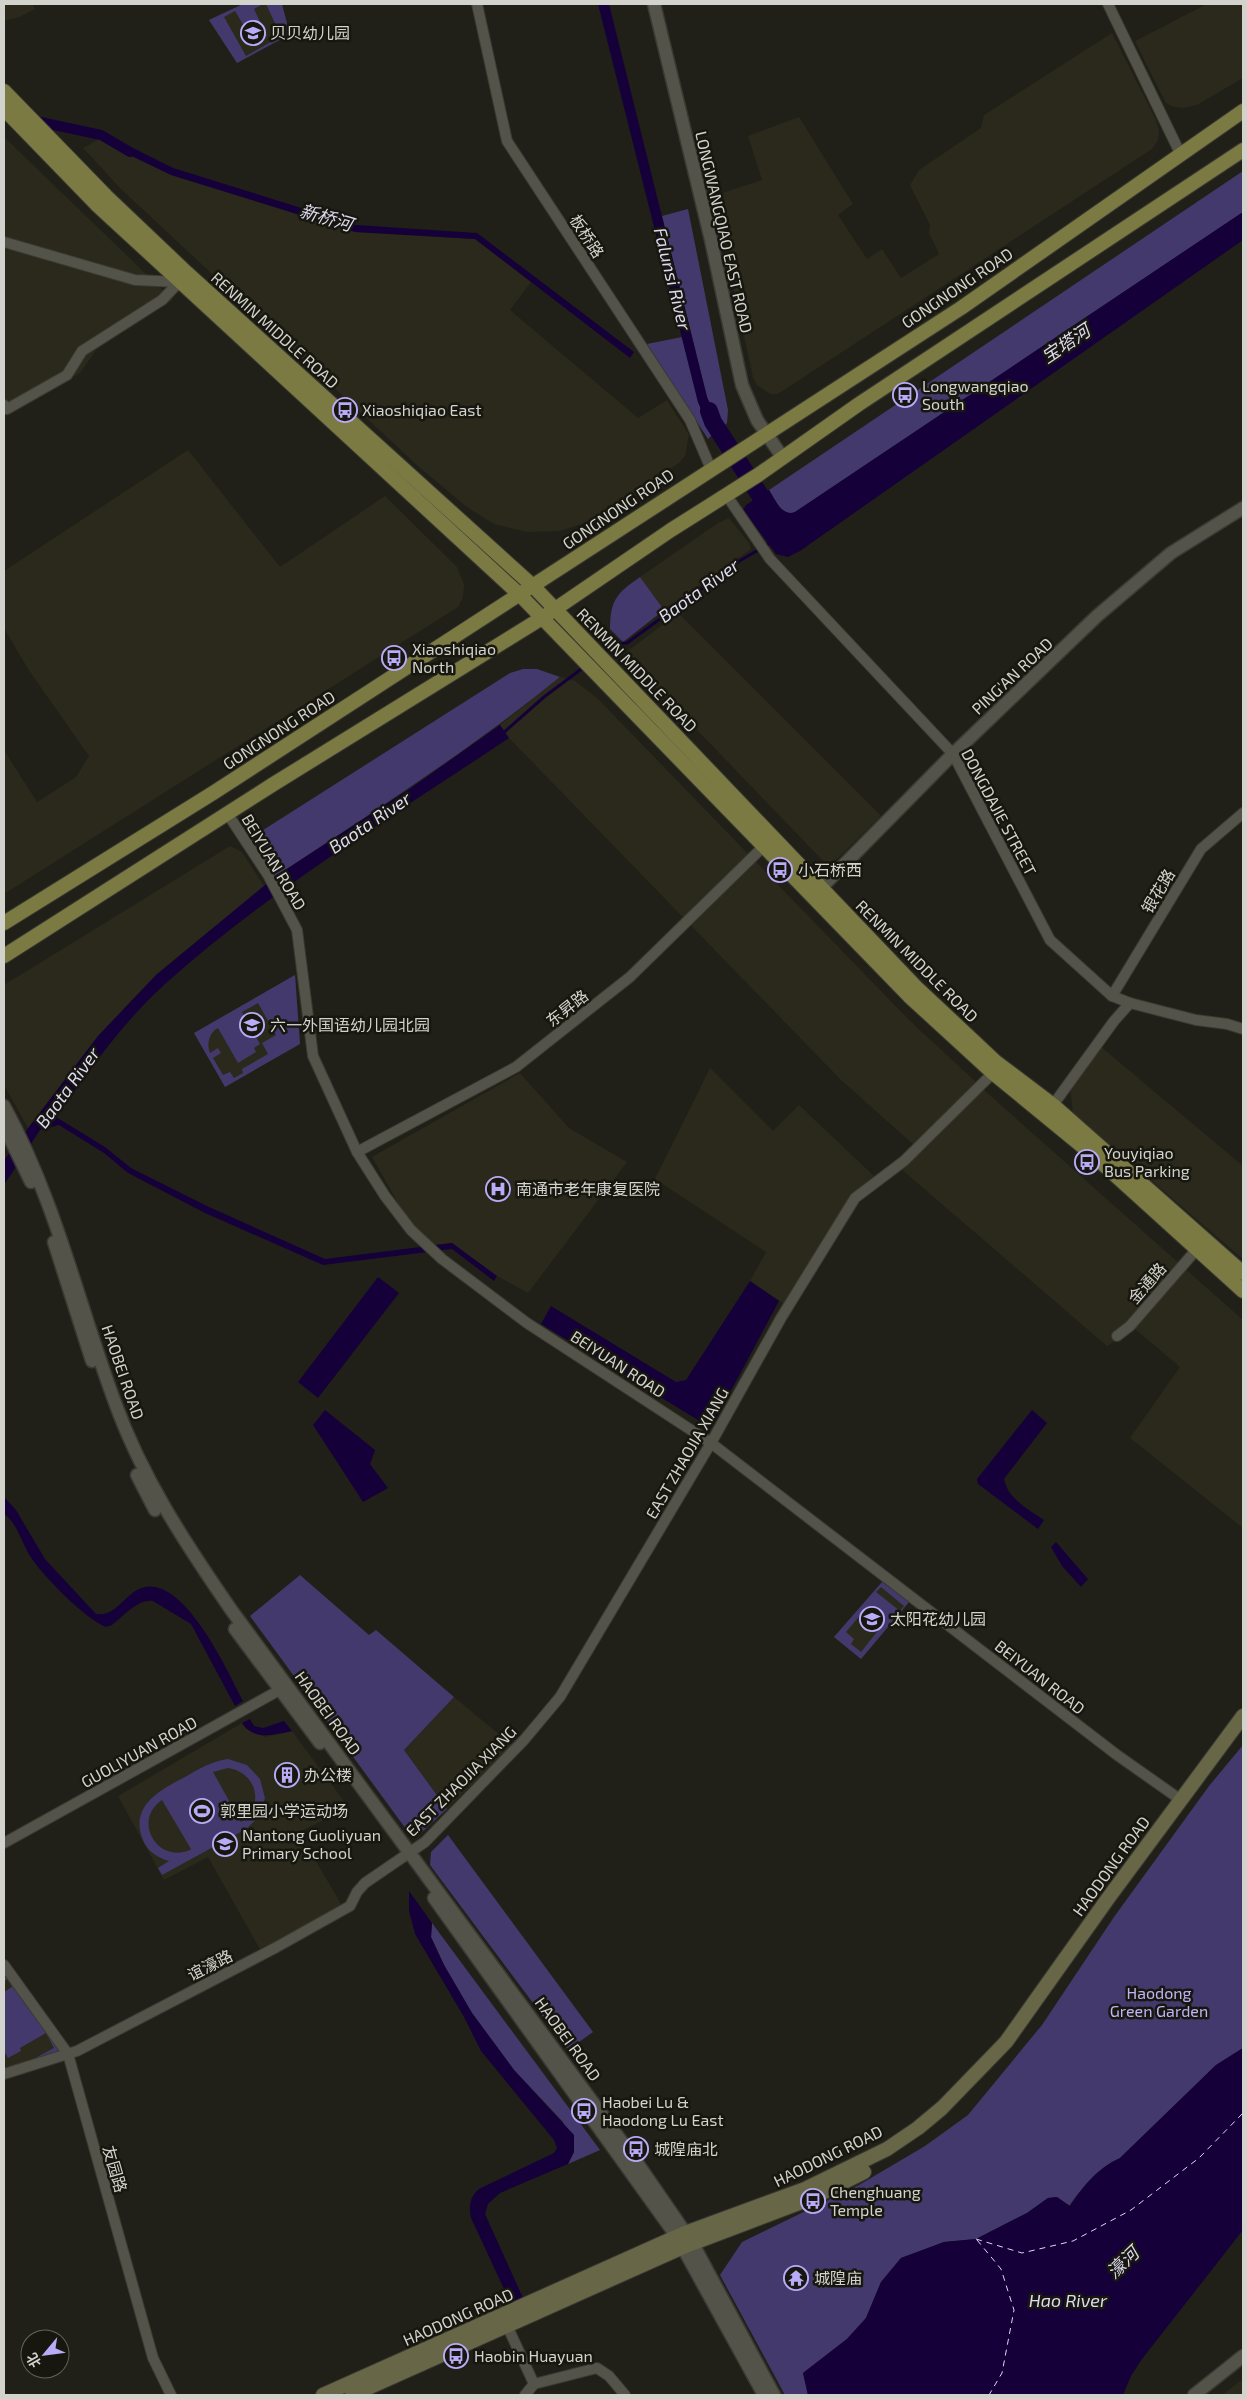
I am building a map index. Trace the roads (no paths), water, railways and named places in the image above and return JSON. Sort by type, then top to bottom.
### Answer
[{"type":"main road","name":"RENMIN MIDDLE ROAD","points":[[4,90],[183,278],[337,425],[520,595],[542,618],[587,653]]},
{"type":"main road","name":"RENMIN MIDDLE ROAD","points":[[4,109],[96,204],[183,278],[534,587],[554,608],[587,653],[765,845],[909,996],[993,1073],[1093,1155],[1243,1290]]},
{"type":"main road","name":"GONGNONG ROAD","points":[[4,923],[213,793],[534,587],[742,449],[961,308],[1180,153],[1243,111]]},
{"type":"main road","points":[[4,956],[227,813],[542,618],[554,608],[758,475],[859,404],[1243,150]]},
{"type":"main road","name":"RENMIN MIDDLE ROAD","points":[[603,670],[916,987],[986,1054],[1053,1105],[1243,1273]]},
{"type":"main road","name":"HAODONG ROAD","points":[[352,2395],[505,2321],[685,2240],[805,2189],[887,2150],[942,2108],[1006,2042],[1243,1716]]},
{"type":"main road","name":"HAODONG ROAD","points":[[685,2240],[812,2198],[891,2156],[948,2114],[1012,2044],[1243,1728]]},
{"type":"main road","name":"HAODONG ROAD","points":[[324,2395],[505,2321]]},
{"type":"street","name":"板桥路","points":[[477,4],[507,141],[690,420],[716,466]]},
{"type":"street","name":"LONGWANGQIAO EAST ROAD","points":[[654,4],[711,240],[742,385],[756,420],[783,458]]},
{"type":"street","points":[[1108,4],[1180,153]]},
{"type":"street","points":[[4,242],[135,280],[183,278]]},
{"type":"street","points":[[4,405],[7,409],[67,375],[82,351],[162,300],[183,278]]},
{"type":"street","name":"DONGDAJIE STREET","points":[[731,493],[770,559],[953,754],[1050,940],[1112,996],[1130,1004],[1243,1029]]},
{"type":"street","name":"PING'AN ROAD","points":[[820,889],[953,754],[1097,616],[1171,553],[1243,508]]},
{"type":"street","name":"BEIYUAN ROAD","points":[[227,813],[268,875],[297,930],[306,1016],[313,1056],[357,1152],[400,1217],[422,1240],[436,1253],[527,1323],[711,1443],[1117,1755],[1181,1800]]},
{"type":"street","name":"银花路","points":[[1112,996],[1201,849],[1243,813]]},
{"type":"street","name":"东昇路","points":[[357,1152],[516,1067],[630,977],[765,845]]},
{"type":"street","points":[[1053,1105],[1114,1022],[1130,1004]]},
{"type":"street","name":"EAST ZHAOJIA XIANG","points":[[407,1854],[424,1842],[524,1740],[560,1697],[711,1443],[781,1318],[854,1198],[904,1161],[993,1073]]},
{"type":"street","name":"HAOBEI ROAD","points":[[4,1106],[9,1129],[52,1212],[114,1402],[151,1485],[178,1532],[284,1688],[628,2150],[685,2240],[774,2395]]},
{"type":"street","name":"金通路","points":[[1118,1336],[1130,1326],[1197,1248]]},
{"type":"street","name":"GUOLIYUAN ROAD","points":[[4,1843],[284,1688]]},
{"type":"street","name":"谊濠路","points":[[4,2074],[68,2054],[245,1964],[350,1906],[357,1892],[365,1884],[407,1854]]},
{"type":"street","name":"友园路","points":[[4,1965],[68,2054],[153,2358],[171,2395]]},
{"type":"street","name":"HAOBEI ROAD","points":[[685,2240],[764,2395]]},
{"type":"street","points":[[505,2321],[534,2384]]},
{"type":"street","points":[[1194,2395],[1203,2391],[1243,2356]]},
{"type":"street","points":[[525,2395],[534,2384],[597,2368],[609,2376],[625,2395]]},
{"type":"water","points":[[598,4],[609,4],[707,397],[721,430],[712,435],[698,402]]},
{"type":"water","points":[[121,142],[173,168],[356,225],[477,233],[634,352],[630,358],[475,239],[355,232],[171,175],[117,149]]},
{"type":"water","name":"宝塔河","points":[[1243,212],[1243,240],[800,551],[788,557],[776,554],[743,510],[746,505],[769,490],[783,510],[790,513],[795,512]]},
{"type":"water","points":[[500,725],[509,738],[376,825],[288,886],[245,918],[164,985],[120,1031],[56,1117],[105,1147],[131,1168],[209,1207],[325,1259],[452,1243],[497,1276],[494,1281],[452,1249],[323,1265],[205,1213],[128,1173],[104,1153],[59,1125],[40,1130],[4,1185],[4,1160],[98,1036],[156,975],[276,876],[411,788]]},
{"type":"water","points":[[378,1277],[399,1293],[318,1398],[298,1382]]},
{"type":"water","points":[[750,1281],[779,1301],[711,1428],[541,1324],[551,1306],[676,1382],[686,1380]]},
{"type":"water","points":[[325,1410],[375,1450],[370,1464],[388,1488],[363,1502],[313,1425]]},
{"type":"water","points":[[1032,1410],[1047,1423],[1004,1479],[1014,1498],[1044,1520],[1038,1529],[978,1484],[977,1479]]},
{"type":"water","points":[[4,1497],[16,1510],[45,1559],[96,1614],[110,1612],[132,1593],[145,1587],[160,1588],[176,1597],[204,1630],[243,1701],[235,1706],[191,1624],[153,1601],[142,1602],[112,1625],[106,1627],[76,1606],[54,1585],[30,1556],[13,1523],[4,1514]]},
{"type":"water","points":[[1056,1542],[1088,1579],[1081,1587],[1062,1566],[1051,1547]]},
{"type":"water","points":[[250,1719],[254,1726],[263,1728],[284,1721],[292,1731],[271,1735],[258,1734],[247,1729],[242,1723]]},
{"type":"water","points":[[409,1891],[432,1923],[431,1937],[444,1965],[472,2013],[514,2070],[574,2135],[574,2152],[568,2164],[500,2193],[488,2204],[485,2214],[523,2298],[511,2304],[471,2218],[470,2202],[479,2189],[554,2153],[557,2148],[554,2140],[481,2051],[464,2017],[415,1934],[409,1911]]},
{"type":"water","name":"Hao River","points":[[1243,2048],[1243,2230],[1142,2359],[1131,2376],[1123,2395],[808,2395],[803,2373],[847,2339],[866,2318],[881,2282],[901,2258],[944,2242],[976,2239],[1027,2213],[1048,2198],[1057,2197],[1070,2206],[1080,2191],[1098,2172],[1120,2158],[1216,2065]]},
{"type":"waterway","name":"新桥河","points":[[31,120],[101,135],[130,152]]},
{"type":"waterway","name":"Falunsi River","points":[[709,411],[713,422],[772,514]]},
{"type":"waterway","name":"Baota River","points":[[603,653],[615,644],[627,643],[741,560],[772,542]]},
{"type":"waterway","name":"Baota River","points":[[502,734],[544,697],[584,667]]},
{"type":"place","name":"贝贝幼儿园","points":[[253,33]]},
{"type":"place","name":"Longwangqiao South","points":[[905,395]]},
{"type":"place","name":"Xiaoshiqiao East","points":[[345,410]]},
{"type":"place","name":"Xiaoshiqiao North","points":[[394,658]]},
{"type":"place","name":"小石桥西","points":[[780,870]]},
{"type":"place","name":"六一外国语幼儿园北园","points":[[252,1025]]},
{"type":"place","name":"Youyiqiao Bus Parking","points":[[1087,1162]]},
{"type":"place","name":"南通市老年康复医院","points":[[498,1189]]},
{"type":"place","name":"太阳花幼儿园","points":[[872,1619]]},
{"type":"place","name":"办公楼","points":[[287,1775]]},
{"type":"place","name":"郭里园小学运动场","points":[[202,1811]]},
{"type":"place","name":"Nantong Guoliyuan Primary School","points":[[225,1844]]},
{"type":"place","name":"Haobei Lu & Haodong Lu East","points":[[584,2111]]},
{"type":"place","name":"城隍庙北","points":[[636,2149]]},
{"type":"place","name":"Chenghuang Temple","points":[[813,2201]]},
{"type":"place","name":"城隍庙","points":[[796,2278]]},
{"type":"place","name":"Haobin Huayuan","points":[[456,2356]]},
{"type":"park label","name":"Haodong Green Garden","points":[[1159,2002]]},
{"type":"water label","name":"濠河","points":[[1123,2263]]}]
